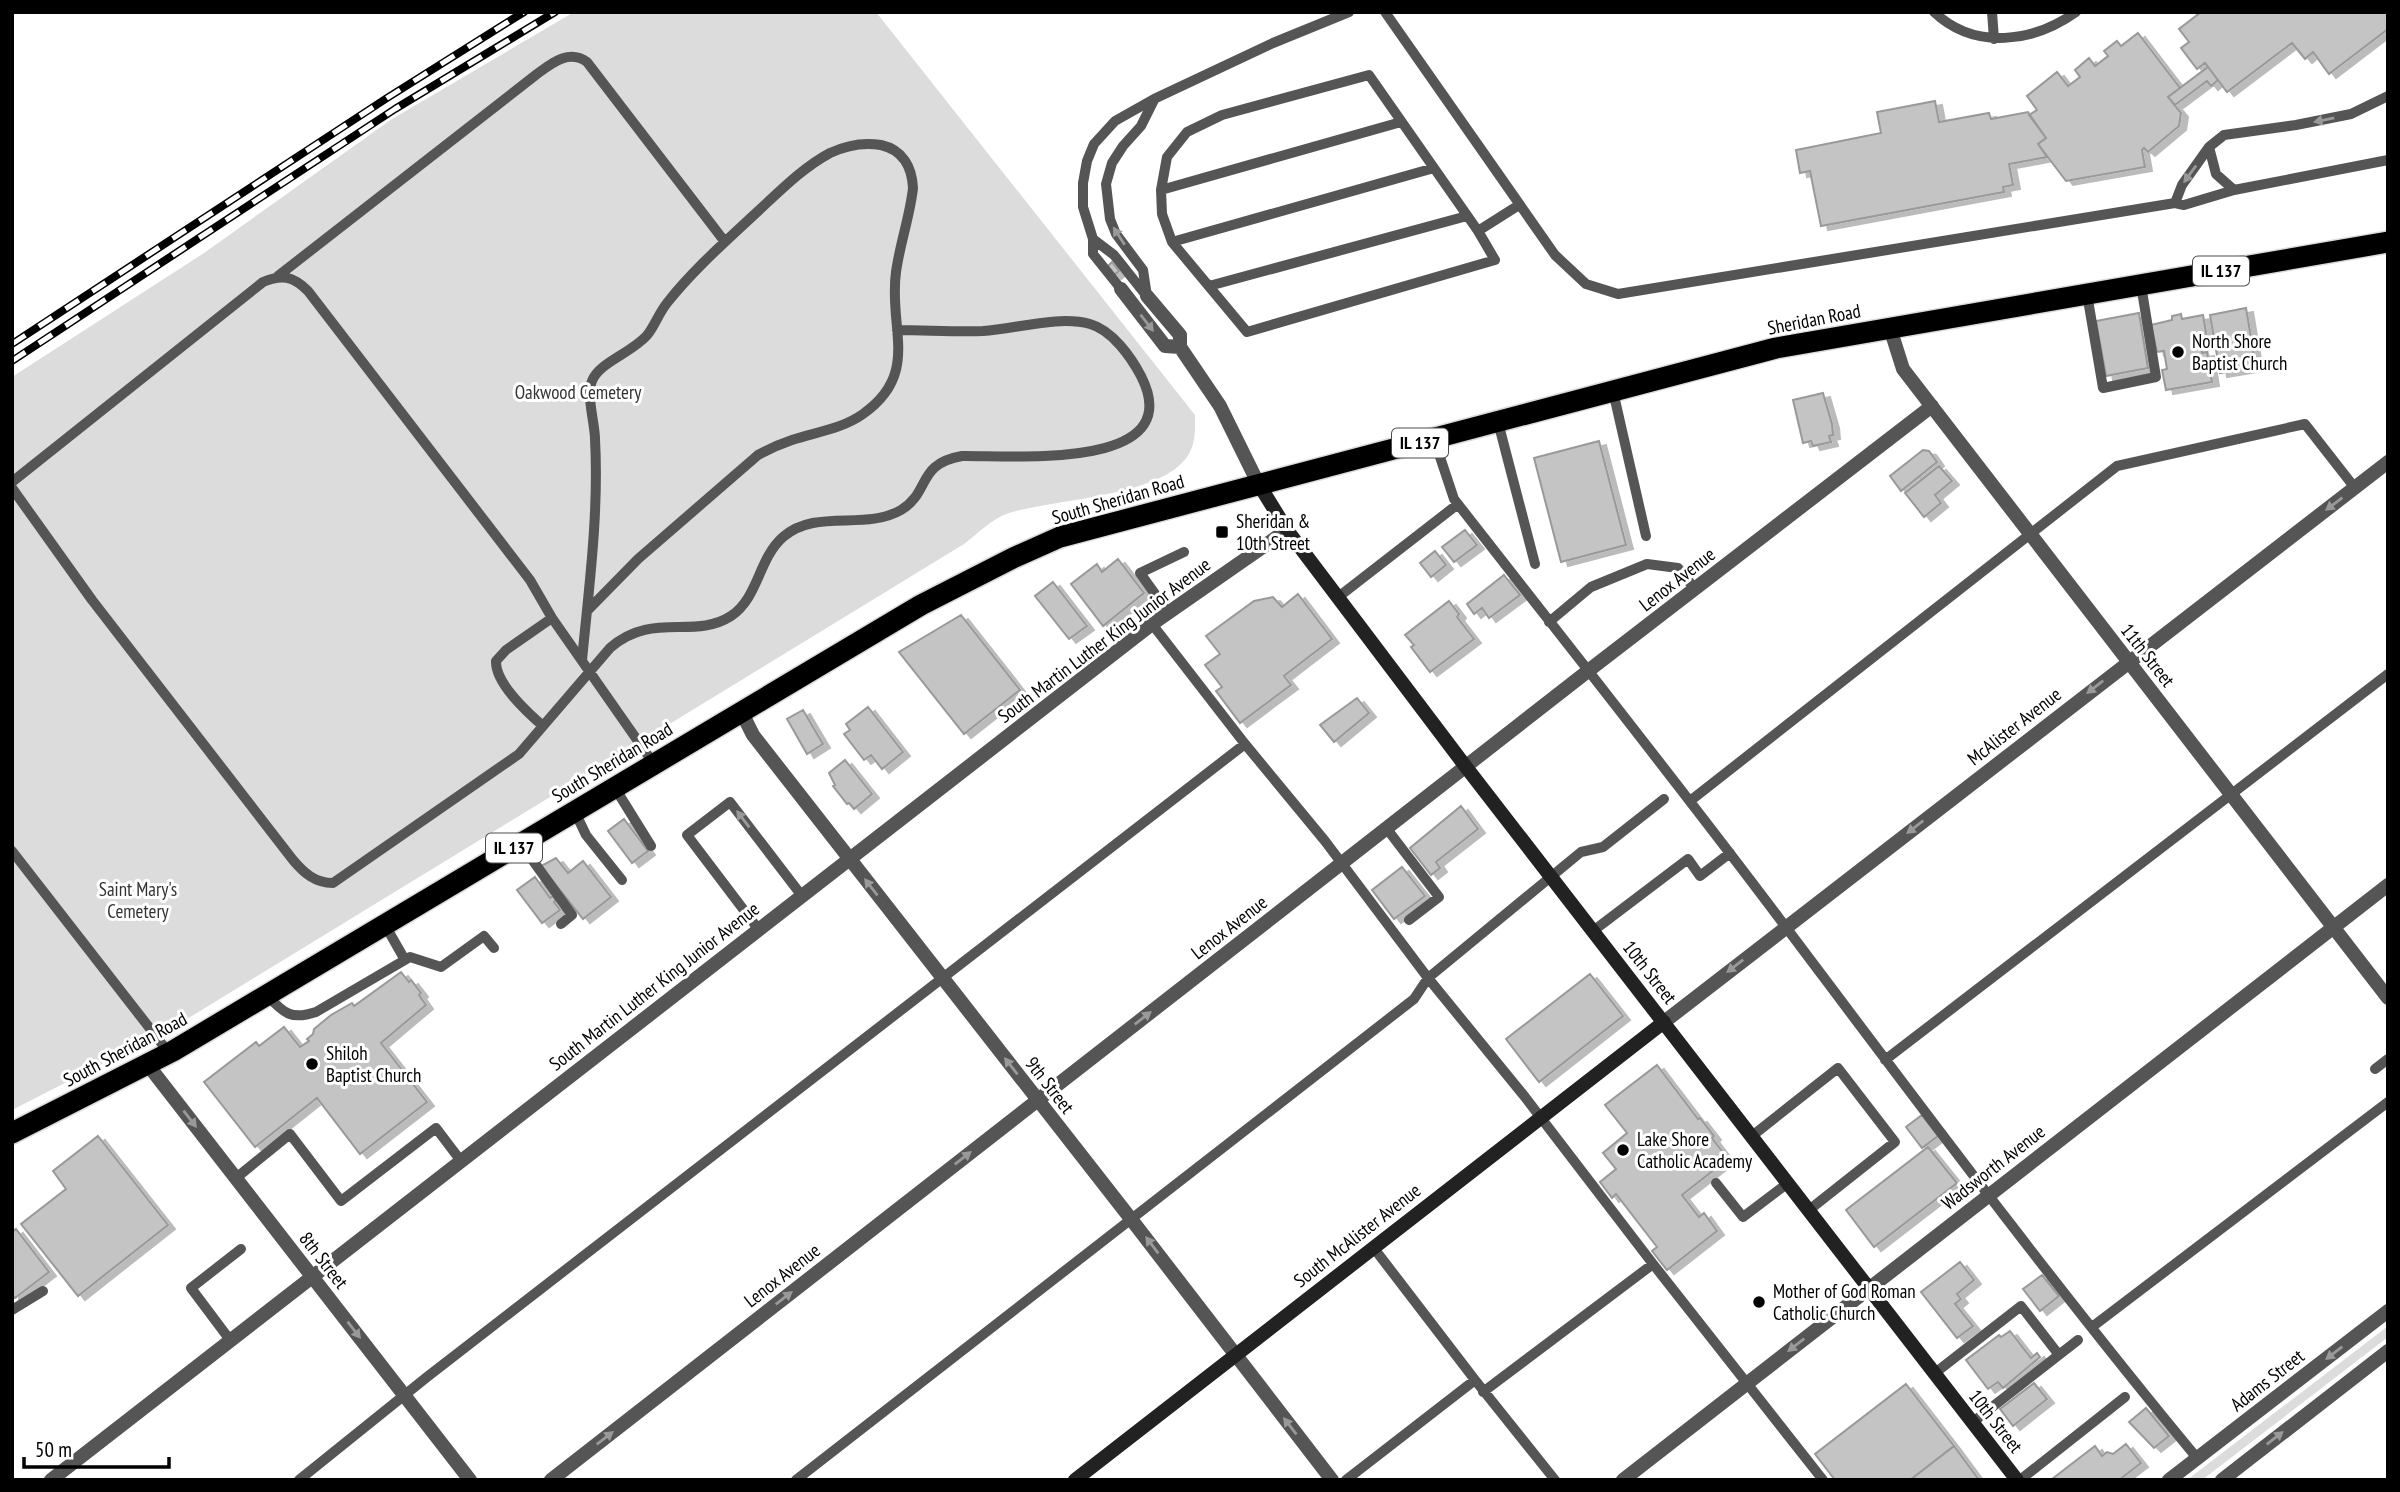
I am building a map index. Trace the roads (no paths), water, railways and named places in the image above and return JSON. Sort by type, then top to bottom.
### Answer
[{"type":"highway","name":"Sheridan Road","points":[[1258,483],[1776,348],[2388,242]]},
{"type":"highway","name":"South Sheridan Road","points":[[12,1132],[148,1065],[268,996],[920,604],[1060,537],[1258,483]]},
{"type":"street","points":[[1121,289],[1165,346],[1180,347]]},
{"type":"street","points":[[1147,296],[1180,335],[1180,347],[1220,406],[1258,483]]},
{"type":"street","name":"11th Street","points":[[1890,328],[1903,369],[2388,998]]},
{"type":"street","name":"Lenox Avenue","points":[[551,1480],[1932,406]]},
{"type":"street","name":"McAlister Avenue","points":[[1664,1022],[2388,462]]},
{"type":"street","name":"10th Street","points":[[1258,483],[1287,530],[1337,598],[2019,1480]]},
{"type":"street","name":"South Martin Luther King Junior Avenue","points":[[51,1480],[1152,624],[1287,530]]},
{"type":"street","name":"9th Street","points":[[741,711],[752,735],[1332,1480]]},
{"type":"street","name":"Wadsworth Avenue","points":[[1623,1480],[2388,886]]},
{"type":"street","name":"South McAlister Avenue","points":[[1075,1480],[1664,1022]]},
{"type":"street","name":"8th Street","points":[[148,1065],[470,1480]]},
{"type":"street","name":"Adams Street","points":[[2169,1480],[2388,1311]]},
{"type":"street","points":[[2221,1480],[2388,1351]]},
{"type":"lane","points":[[1121,289],[1093,254],[1093,239],[1083,206],[1083,183],[1087,161],[1094,144],[1115,121],[1154,99],[1273,43],[1349,12]]},
{"type":"lane","points":[[1385,12],[1555,256],[1586,284],[1619,294],[2175,204],[2184,205],[2234,191],[2388,160]]},
{"type":"lane","points":[[1934,12],[1958,28],[1994,39],[2022,37],[2057,26],[2076,12]]},
{"type":"lane","points":[[1992,12],[1994,39]]},
{"type":"lane","points":[[12,482],[263,282],[278,276],[553,62],[572,56],[581,57],[587,62],[725,242]]},
{"type":"lane","points":[[1369,75],[1401,122],[1478,231],[1495,260],[1247,332],[1172,242],[1162,214],[1161,190],[1167,158],[1187,132],[1222,115],[1369,75]]},
{"type":"lane","points":[[2175,204],[2182,185],[2209,147],[2224,135],[2351,114],[2388,96]]},
{"type":"lane","points":[[1147,296],[1143,270],[1116,233],[1110,219],[1106,184],[1112,163],[1141,126],[1154,99]]},
{"type":"lane","points":[[1161,190],[1401,122]]},
{"type":"lane","points":[[582,660],[597,495],[591,382],[605,366],[640,342],[650,332],[666,304],[725,242],[813,163],[850,145],[877,144],[889,147],[907,162],[912,174],[913,188],[896,273],[894,297],[900,350],[892,381],[875,403],[850,422],[794,439],[758,455],[638,559],[587,611]]},
{"type":"lane","points":[[2209,147],[2216,174],[2234,191]]},
{"type":"lane","points":[[1172,242],[1434,168]]},
{"type":"lane","points":[[1478,231],[1519,205]]},
{"type":"lane","points":[[1209,286],[1467,216]]},
{"type":"lane","points":[[1093,239],[1114,255],[1147,296]]},
{"type":"lane","points":[[278,276],[292,278],[308,291],[518,563],[552,618],[654,764]]},
{"type":"lane","points":[[2087,294],[2103,388],[2156,377],[2141,285]]},
{"type":"lane","points":[[12,488],[92,600],[293,860],[315,879],[333,883],[509,762],[610,648],[622,638],[632,633],[665,626],[702,626],[729,617],[747,600],[772,549],[790,531],[803,525],[869,518],[901,510],[916,495],[939,462],[962,456],[1070,454],[1100,450],[1136,435],[1148,416],[1148,392],[1140,375],[1112,339],[1091,324],[1063,322],[985,331],[897,330]]},
{"type":"lane","points":[[1614,391],[1646,536]]},
{"type":"lane","points":[[1499,422],[1535,564]]},
{"type":"lane","points":[[1690,801],[2117,466],[2305,424],[2355,488]]},
{"type":"lane","points":[[1434,439],[1454,499],[1730,853],[1885,1060],[2197,1458]]},
{"type":"lane","points":[[1337,598],[1458,504]]},
{"type":"lane","points":[[1168,612],[1140,573],[1184,552]]},
{"type":"lane","points":[[1549,622],[1591,587],[1647,564],[1678,568],[1695,589]]},
{"type":"lane","points":[[542,726],[507,688],[499,676],[496,662],[506,650],[552,618]]},
{"type":"lane","points":[[1152,624],[1823,1480]]},
{"type":"lane","points":[[1885,1060],[2388,674]]},
{"type":"lane","points":[[299,1480],[404,1395],[1245,744]]},
{"type":"lane","points":[[615,788],[651,846]]},
{"type":"lane","points":[[796,1480],[1414,999],[1428,978],[1581,852],[1602,847],[1664,799]]},
{"type":"lane","points":[[759,930],[687,835],[730,802],[802,896]]},
{"type":"lane","points":[[574,811],[586,835],[622,880]]},
{"type":"lane","points":[[1387,829],[1439,897],[1409,920]]},
{"type":"lane","points":[[521,844],[572,915],[561,924]]},
{"type":"lane","points":[[12,852],[169,1053]]},
{"type":"lane","points":[[1593,930],[1688,859],[1700,876],[1730,853]]},
{"type":"lane","points":[[385,925],[405,960]]},
{"type":"lane","points":[[268,996],[280,1010],[303,1016],[316,1012],[410,957],[442,967],[484,936],[494,948]]},
{"type":"lane","points":[[2375,1069],[2388,1059]]},
{"type":"lane","points":[[1752,1136],[1838,1069],[1895,1142],[1809,1210]]},
{"type":"lane","points":[[2092,1327],[2388,1102]]},
{"type":"lane","points":[[236,1178],[290,1135],[341,1200],[436,1128],[461,1161]]},
{"type":"lane","points":[[1716,1182],[1743,1217],[1788,1183]]},
{"type":"lane","points":[[1373,1247],[1483,1392],[1555,1480]]},
{"type":"lane","points":[[230,1340],[191,1289],[241,1249]]},
{"type":"lane","points":[[1483,1392],[1653,1264]]},
{"type":"lane","points":[[12,1310],[43,1291]]},
{"type":"lane","points":[[1935,1373],[2021,1306],[2059,1355]]},
{"type":"lane","points":[[1973,1422],[2078,1340]]},
{"type":"lane","points":[[1346,1480],[1475,1380]]},
{"type":"lane","points":[[2019,1480],[2125,1397]]},
{"type":"railway","points":[[12,344],[387,98],[524,12]]},
{"type":"railway","points":[[12,361],[395,109],[555,12]]},
{"type":"place","name":"North Shore Baptist Church","points":[[2178,352]]},
{"type":"place","name":"Sheridan & 10th Street","points":[[1222,532]]},
{"type":"place","name":"Shiloh Baptist Church","points":[[312,1064]]},
{"type":"place","name":"Lake Shore Catholic Academy","points":[[1623,1150]]},
{"type":"place","name":"Mother of God Roman Catholic Church","points":[[1759,1302]]},
{"type":"park label","name":"Oakwood Cemetery","points":[[578,392]]},
{"type":"park label","name":"Saint Mary's Cemetery","points":[[138,900]]}]
